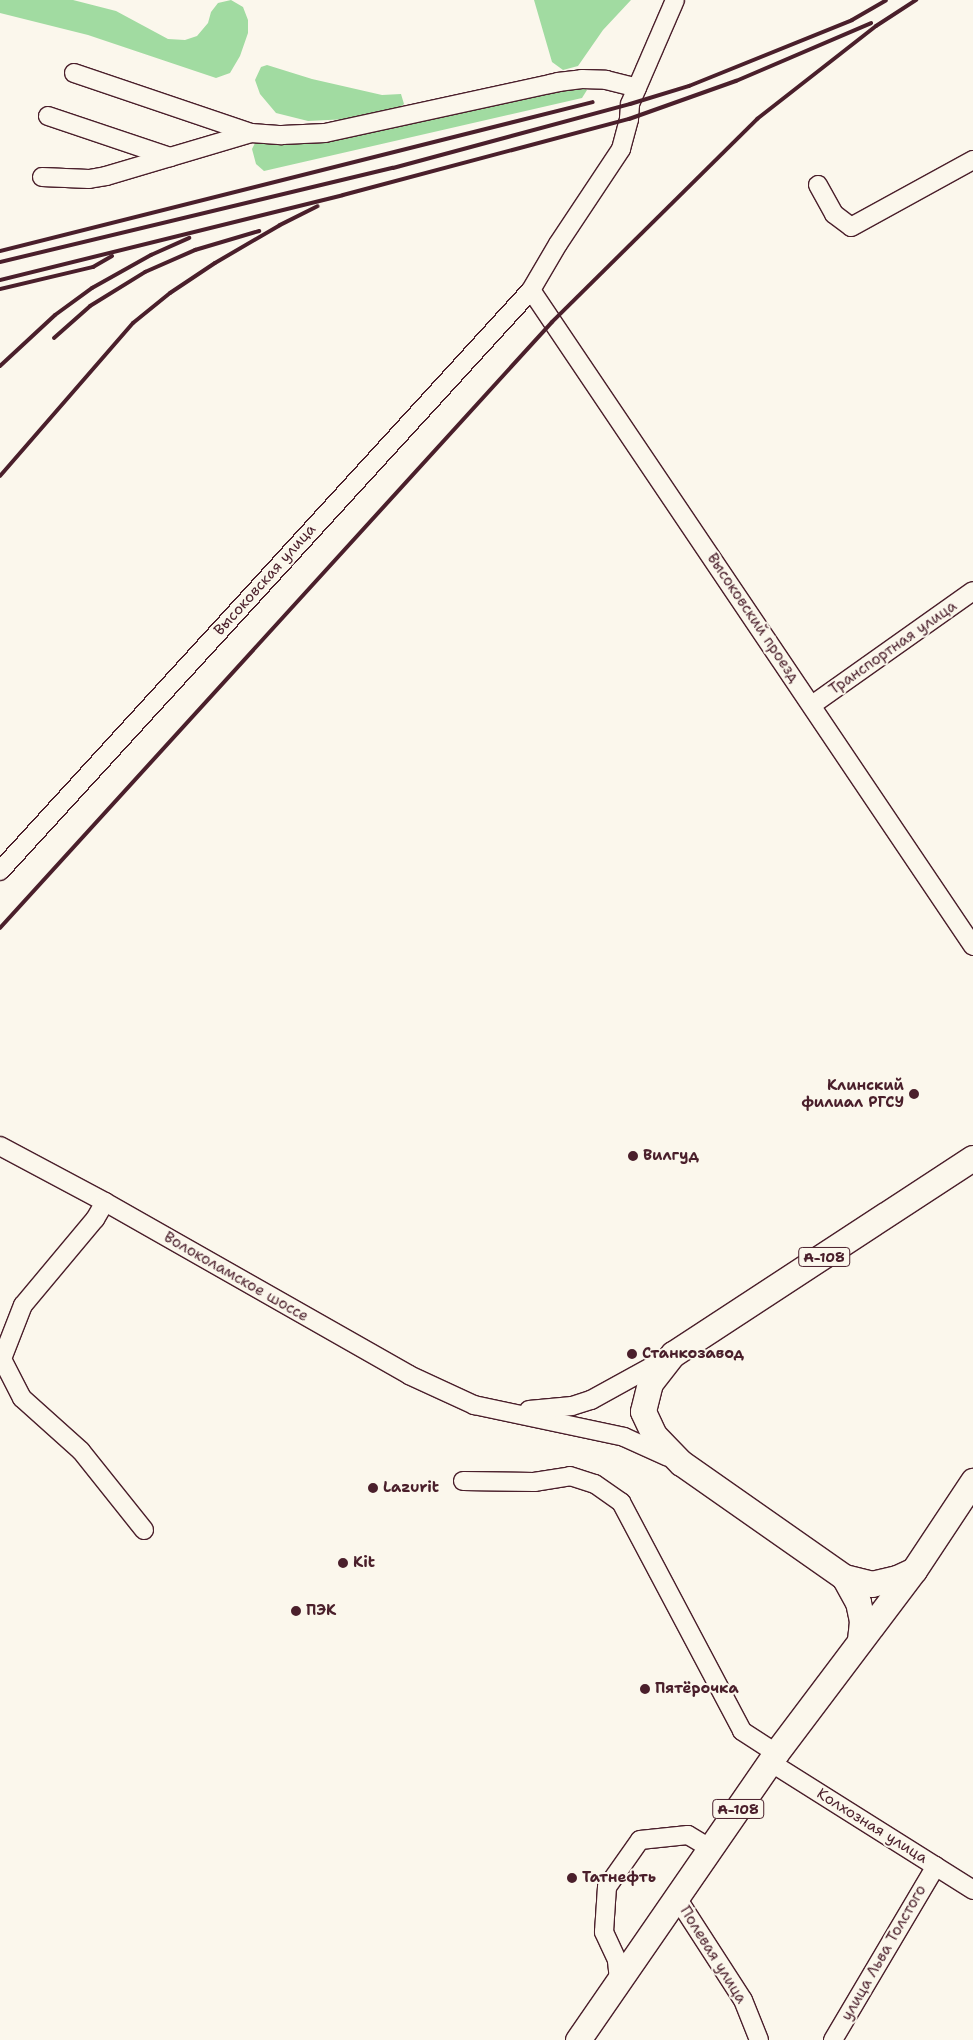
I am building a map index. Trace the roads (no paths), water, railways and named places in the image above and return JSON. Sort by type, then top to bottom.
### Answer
[{"type":"highway","name":"А-108","points":[[914,1570],[897,1578],[872,1584],[844,1577],[681,1463],[654,1435],[644,1411],[650,1383],[673,1354],[973,1158]]},
{"type":"highway","name":"А-108","points":[[578,2040],[773,1757],[914,1570],[971,1489]]},
{"type":"highway","name":"А-108","points":[[844,1577],[858,1602],[862,1621],[860,1641]]},
{"type":"street","name":"Высоковская улица","points":[[0,871],[531,290],[558,244],[621,148],[629,119],[630,104],[675,0]]},
{"type":"street","points":[[74,73],[251,133],[282,135],[325,133],[574,80],[606,80],[637,88]]},
{"type":"street","points":[[48,116],[170,157]]},
{"type":"street","points":[[42,177],[88,179],[251,133]]},
{"type":"street","points":[[818,185],[834,214],[851,227],[973,160]]},
{"type":"street","name":"Высоковский проезд","points":[[531,290],[973,946]]},
{"type":"street","name":"Транспортная улица","points":[[812,705],[973,591]]},
{"type":"street","name":"Волоколамское шоссе","points":[[0,1146],[105,1202],[410,1375],[474,1404],[624,1437],[641,1443],[681,1463]]},
{"type":"street","points":[[105,1202],[95,1219],[23,1305],[2,1359],[22,1398],[81,1451],[144,1530]]},
{"type":"street","name":"Волоколамское шоссе","points":[[474,1404],[524,1410],[572,1406],[591,1400],[673,1354]]},
{"type":"street","name":"Колхозная улица","points":[[463,1481],[534,1482],[570,1476],[595,1484],[621,1502],[742,1731],[773,1757],[973,1890]]},
{"type":"street","points":[[619,1980],[617,1960],[604,1932],[607,1887],[640,1840],[688,1836],[711,1849]]},
{"type":"street","name":"улица Льва Толстого","points":[[833,2040],[936,1866]]},
{"type":"street","name":"Полевая улица","points":[[677,1898],[743,2000],[759,2040]]},
{"type":"railway","points":[[0,262],[393,168],[630,104],[689,86],[852,20],[886,0]]},
{"type":"railway","points":[[0,928],[552,322],[757,119],[876,26],[916,0]]},
{"type":"railway","points":[[0,280],[343,195],[629,119],[736,81],[871,23]]},
{"type":"railway","points":[[0,251],[593,102]]},
{"type":"railway","points":[[0,476],[133,323],[170,293],[215,263],[280,225],[318,206]]},
{"type":"railway","points":[[54,338],[90,306],[145,272],[195,250],[259,231]]},
{"type":"railway","points":[[0,366],[55,315],[92,288],[151,255],[189,238]]},
{"type":"railway","points":[[0,289],[93,267],[112,256]]},
{"type":"place","name":"Клинский филиал РГСУ","points":[[914,1094]]},
{"type":"place","name":"Вилгуд","points":[[633,1156]]},
{"type":"place","name":"Станкозавод","points":[[632,1354]]},
{"type":"place","name":"Lazurit","points":[[373,1488]]},
{"type":"place","name":"Kit","points":[[343,1563]]},
{"type":"place","name":"ПЭК","points":[[296,1611]]},
{"type":"place","name":"Пятёрочка","points":[[645,1689]]},
{"type":"place","name":"Татнефть","points":[[572,1878]]}]
